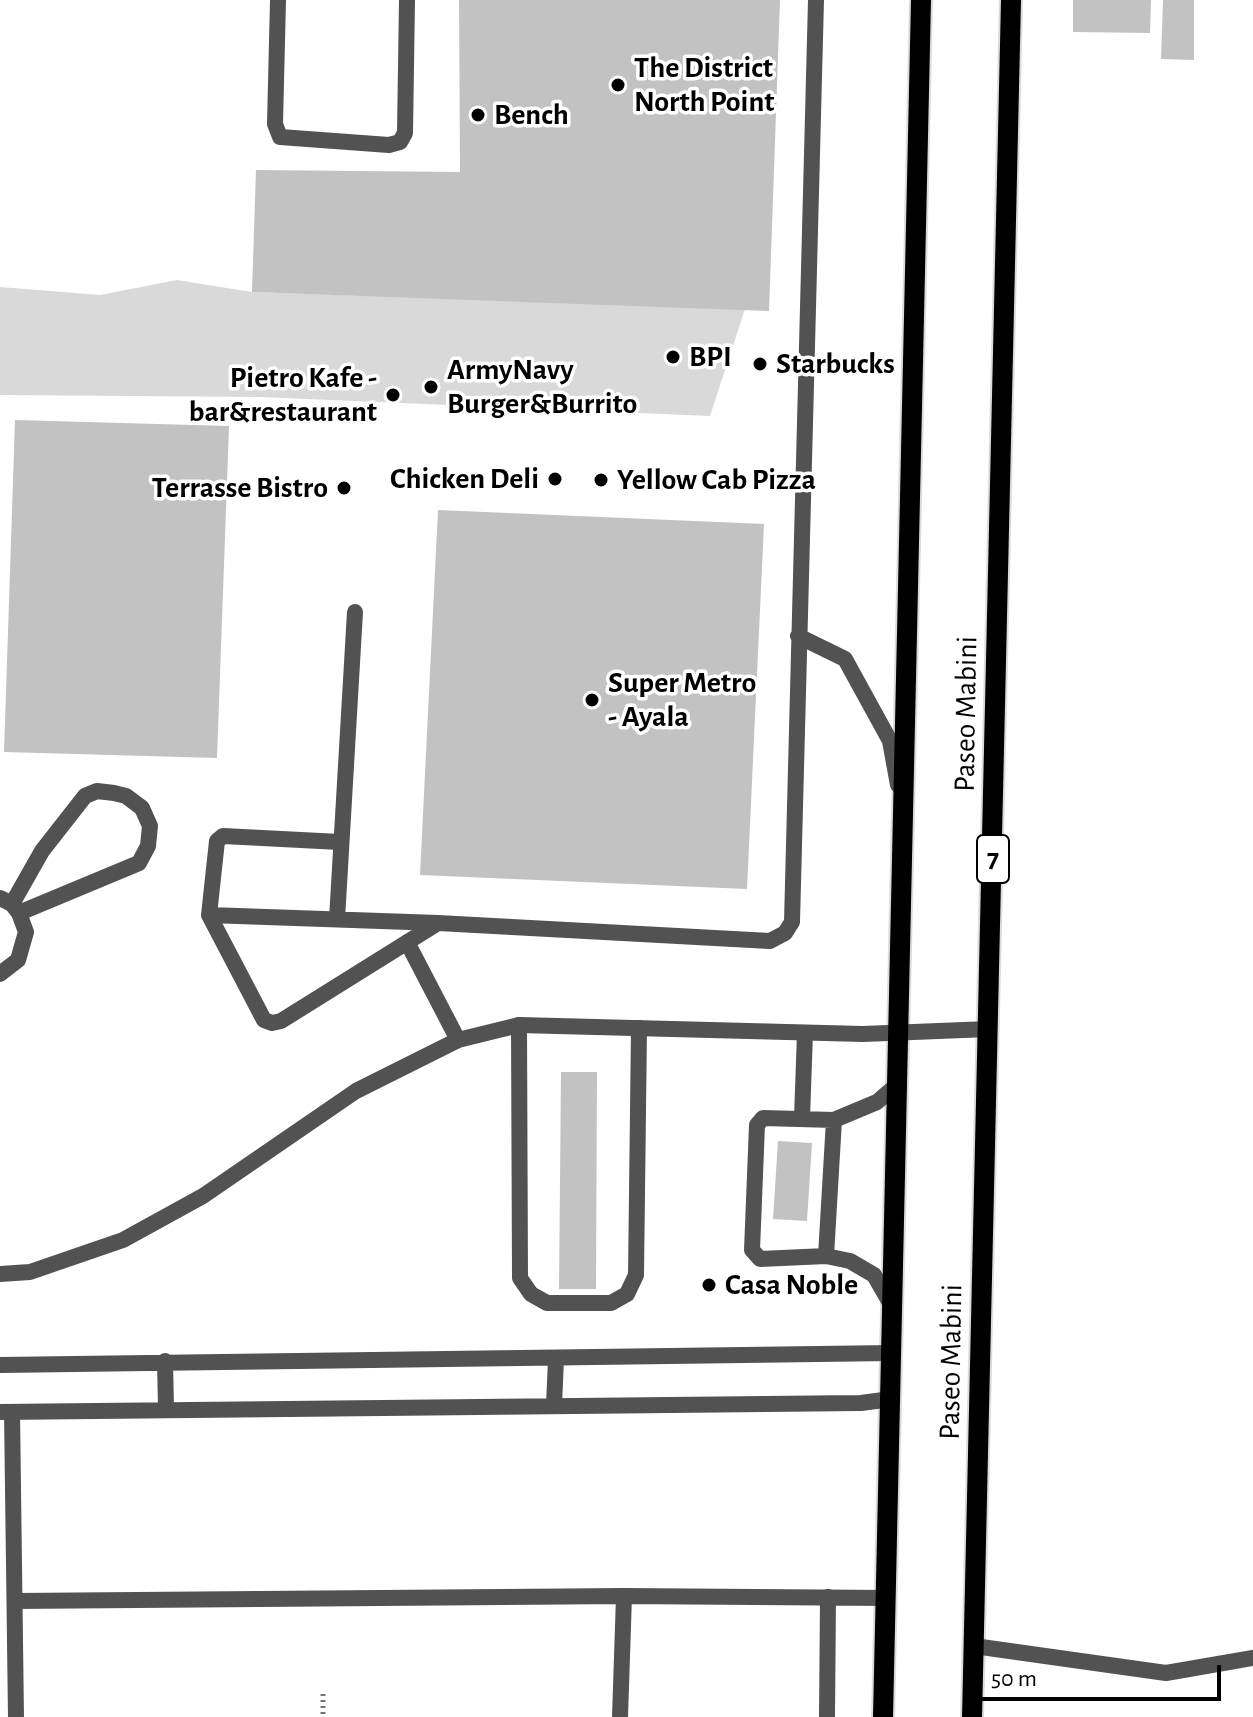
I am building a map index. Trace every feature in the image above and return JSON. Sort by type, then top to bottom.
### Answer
[{"type":"main road","name":"Paseo Mabini","points":[[883,1717],[921,0]]},
{"type":"main road","name":"Paseo Mabini","points":[[972,1717],[1011,0]]},
{"type":"street","points":[[278,0],[275,124],[280,137],[389,145],[400,142],[405,133],[407,0]]},
{"type":"street","points":[[209,915],[438,923],[770,941],[785,933],[792,922],[816,0]]},
{"type":"street","points":[[337,919],[355,612]]},
{"type":"street","points":[[798,636],[845,659],[890,741],[904,818]]},
{"type":"street","points":[[97,791],[114,793],[126,796],[142,808],[150,826],[148,846],[139,863],[10,905],[42,851],[85,796],[97,791]]},
{"type":"street","points":[[340,842],[223,836],[217,841],[209,915],[264,1020],[272,1023],[438,923]]},
{"type":"street","points":[[0,974],[18,960],[24,947],[26,932],[10,905]]},
{"type":"street","points":[[407,942],[458,1040]]},
{"type":"street","points":[[0,1274],[30,1272],[123,1240],[203,1196],[356,1091],[458,1040],[519,1025],[805,1033],[989,1029]]},
{"type":"street","points":[[519,1025],[520,1278],[531,1294],[547,1303],[611,1303],[627,1294],[636,1275],[639,1028]]},
{"type":"street","points":[[802,1118],[805,1033]]},
{"type":"street","points":[[893,1308],[874,1275],[850,1261],[826,1256],[760,1259],[752,1250],[757,1125],[770,1116],[834,1120],[877,1102],[899,1083]]},
{"type":"street","points":[[826,1256],[834,1120]]},
{"type":"street","points":[[0,1365],[892,1353]]},
{"type":"street","points":[[554,1405],[556,1359]]},
{"type":"street","points":[[165,1361],[166,1408]]},
{"type":"street","points":[[16,1717],[15,1601],[6,1412],[861,1403],[891,1399]]},
{"type":"street","points":[[15,1601],[624,1596],[886,1598]]},
{"type":"street","points":[[620,1717],[624,1596]]},
{"type":"street","points":[[827,1717],[828,1597]]},
{"type":"street","points":[[974,1646],[1166,1673],[1253,1658]]},
{"type":"path","points":[[323,1694],[323,1717]]},
{"type":"shaded area","points":[[177,280],[252,292],[745,309],[710,416],[259,397],[0,395],[0,287],[100,295]]},
{"type":"building","name":"The District North Point","points":[[459,0],[780,0],[769,311],[252,292],[256,170],[460,172]]},
{"type":"building","points":[[1073,0],[1151,0],[1150,33],[1073,32]]},
{"type":"building","points":[[1163,0],[1194,0],[1194,60],[1161,59]]},
{"type":"building","points":[[15,420],[229,426],[217,758],[4,752]]},
{"type":"building","name":"Super Metro - Ayala","points":[[438,510],[764,524],[747,889],[420,875]]},
{"type":"building","points":[[561,1072],[597,1072],[596,1289],[559,1289]]},
{"type":"building","points":[[778,1141],[812,1143],[807,1221],[773,1219]]},
{"type":"place","name":"The District North Point","points":[[618,85]]},
{"type":"place","name":"Bench","points":[[478,115]]},
{"type":"place","name":"BPI","points":[[673,357]]},
{"type":"place","name":"Starbucks","points":[[760,364]]},
{"type":"place","name":"ArmyNavy Burger&Burrito","points":[[431,387]]},
{"type":"place","name":"Pietro Kafe - bar&restaurant","points":[[393,395]]},
{"type":"place","name":"Chicken Deli","points":[[555,479]]},
{"type":"place","name":"Yellow Cab Pizza","points":[[601,480]]},
{"type":"place","name":"Terrasse Bistro","points":[[344,488]]},
{"type":"place","name":"Super Metro - Ayala","points":[[592,700]]},
{"type":"place","name":"Casa Noble","points":[[709,1285]]}]
